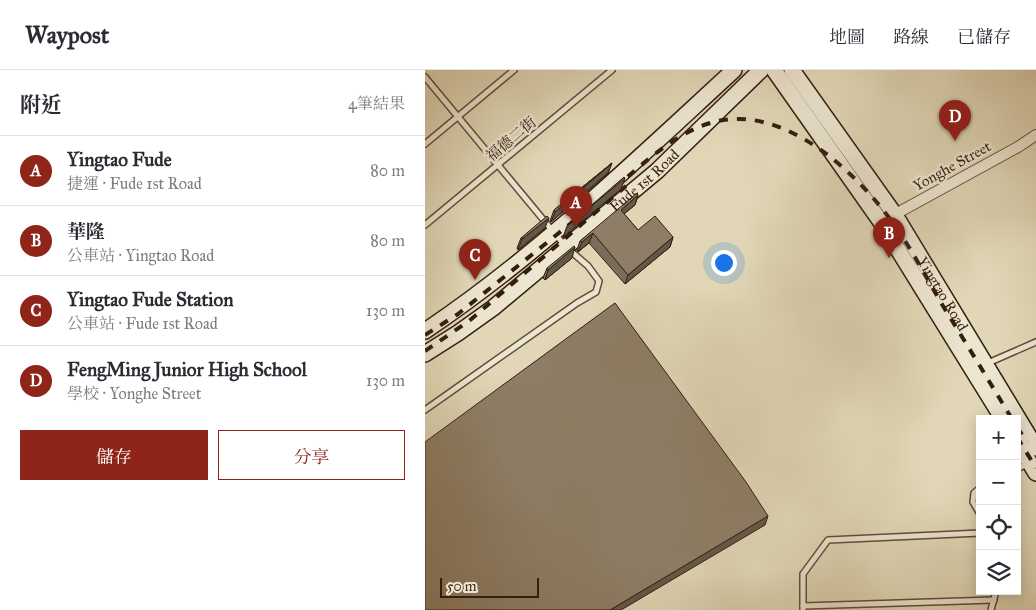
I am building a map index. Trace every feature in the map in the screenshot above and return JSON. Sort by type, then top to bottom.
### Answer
[{"type":"main road","name":"Fude 1st Road","points":[[425,331],[489,286],[554,232],[734,70]]},
{"type":"main road","name":"Fude 1st Road","points":[[425,354],[493,308],[657,171],[761,70]]},
{"type":"main road","name":"Yingtao Road","points":[[774,70],[1036,448]]},
{"type":"main road","name":"Yingtao Road","points":[[792,70],[895,215],[980,367],[1001,415]]},
{"type":"main road","points":[[1021,449],[1030,466]]},
{"type":"street","name":"Yonghe Street","points":[[881,222],[1018,147],[1036,135]]},
{"type":"lane","points":[[425,144],[514,70]]},
{"type":"lane","name":"福德二街","points":[[425,226],[612,70]]},
{"type":"lane","points":[[425,77],[566,247],[582,260],[599,281],[597,292],[425,410]]},
{"type":"lane","points":[[980,367],[1036,342]]},
{"type":"lane","points":[[976,492],[973,502],[976,507]]},
{"type":"lane","points":[[976,533],[828,540],[803,574],[803,608],[994,600]]},
{"type":"lane","points":[[991,610],[995,595]]},
{"type":"building","points":[[612,163],[555,212],[554,210]]},
{"type":"building","points":[[625,178],[567,226],[594,203]]},
{"type":"building","points":[[637,193],[638,195],[621,210],[638,230],[655,216],[673,237],[628,275],[593,233],[582,242],[580,241]]},
{"type":"building","points":[[547,216],[549,218],[521,238]]},
{"type":"building","points":[[575,247],[548,270],[547,268]]},
{"type":"building","points":[[615,303],[746,482],[768,516],[610,610],[425,610],[425,442]]},
{"type":"railway","points":[[614,188],[673,141],[686,133],[714,122],[740,119],[765,123],[790,132],[814,145],[856,180],[890,219],[1010,415]]},
{"type":"railway","points":[[425,351],[469,321],[626,186]]},
{"type":"railway","points":[[425,335],[458,314],[585,212]]},
{"type":"railway","points":[[1021,433],[1027,442]]},
{"type":"railway","points":[[1021,444],[1036,468]]},
{"type":"place","name":"FengMing Junior High School","points":[[955,141]]},
{"type":"place","name":"Yingtao Fude","points":[[576,227]]},
{"type":"place","name":"華隆","points":[[889,258]]},
{"type":"place","name":"Yingtao Fude Station","points":[[475,280]]}]
